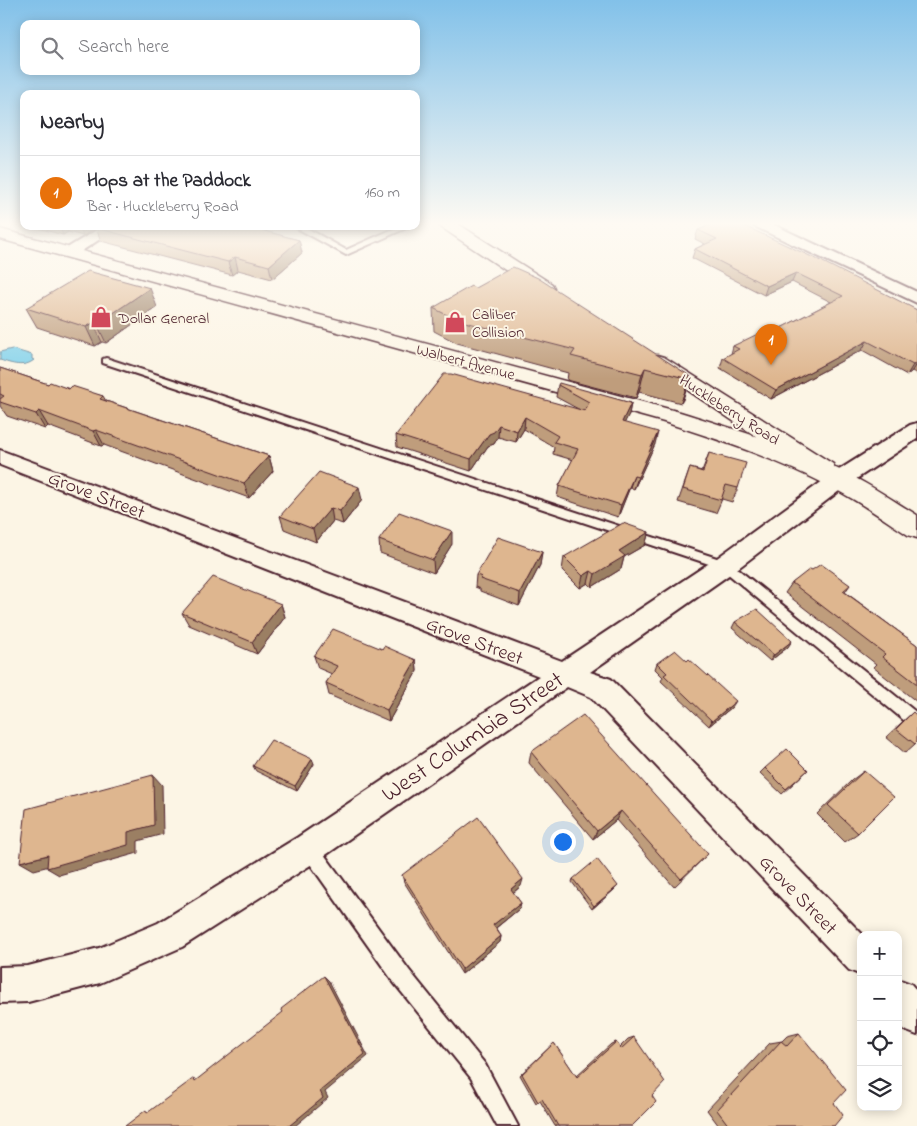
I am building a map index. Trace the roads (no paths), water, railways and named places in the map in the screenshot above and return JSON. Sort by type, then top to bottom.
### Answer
[{"type":"main road","name":"Walbert Avenue","points":[[148,275],[672,417],[728,435],[840,480],[917,528]]},
{"type":"main road","points":[[525,275],[564,300]]},
{"type":"main road","name":"Huckleberry Road","points":[[644,353],[840,480]]},
{"type":"street","points":[[867,275],[917,298]]},
{"type":"street","name":"West Columbia Street","points":[[0,985],[28,984],[100,965],[170,935],[309,848],[562,674],[725,566],[840,480],[917,430]]},
{"type":"street","name":"Grove Street","points":[[0,456],[601,688],[857,954]]},
{"type":"street","points":[[902,1001],[917,1017]]},
{"type":"lane","points":[[106,361],[725,566],[917,722]]},
{"type":"lane","points":[[309,848],[402,977],[478,1071],[505,1125]]},
{"type":"water","points":[[12,349],[32,355],[34,360],[22,365],[0,360],[0,352]]},
{"type":"place","name":"Dollar General","points":[[101,317]]},
{"type":"place","name":"Caliber Collision","points":[[455,322]]},
{"type":"place","name":"Hops at the Paddock","points":[[771,365]]}]
